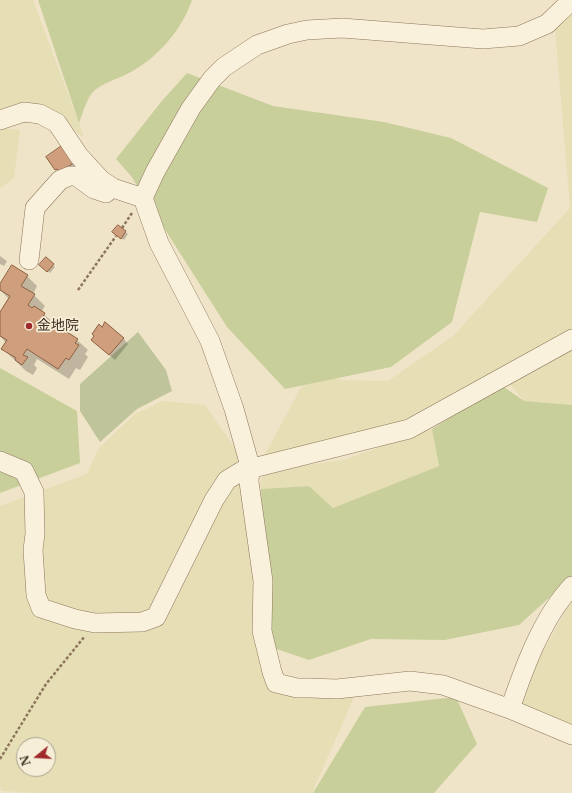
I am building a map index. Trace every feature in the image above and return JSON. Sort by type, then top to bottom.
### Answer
[{"type":"street","points":[[136,196],[155,172],[191,108],[208,83],[224,67],[257,45],[288,34],[307,30],[342,28],[483,39],[519,36],[547,24],[572,0]]},
{"type":"street","points":[[0,120],[24,112],[40,114],[57,123],[79,156],[100,180],[113,188],[136,196],[210,341],[234,409],[250,467],[249,482],[263,582],[262,631],[276,683],[297,688],[337,689],[410,681],[443,685],[510,709],[572,735]]},
{"type":"street","points":[[29,260],[35,208],[60,180],[70,176],[76,176],[94,189],[108,194],[136,196]]},
{"type":"street","points":[[0,461],[24,471],[34,492],[35,534],[33,550],[36,595],[41,608],[75,619],[95,623],[142,622],[156,617],[214,500],[227,480],[250,467],[409,429],[572,339]]},
{"type":"street","points":[[510,709],[532,651],[550,615],[572,586]]},
{"type":"path","points":[[78,290],[116,236]]},
{"type":"path","points":[[0,759],[46,684],[95,623]]},
{"type":"shaded area","points":[[0,0],[33,0],[84,137],[40,114],[0,122]]},
{"type":"shaded area","points":[[572,2],[572,405],[524,401],[499,371],[428,413],[323,448],[263,458],[310,371],[343,380],[388,381],[453,336],[570,208],[554,17]]},
{"type":"shaded area","points":[[0,128],[20,130],[14,178],[0,188]]},
{"type":"shaded area","points":[[163,401],[205,405],[249,469],[276,683],[359,686],[312,793],[35,793],[2,791],[0,786],[0,506],[87,474],[99,448],[135,414]]},
{"type":"shaded area","points":[[432,429],[439,466],[333,508],[309,486],[261,489],[260,482],[266,471],[343,460]]},
{"type":"shaded area","points":[[572,600],[572,735],[510,709]]},
{"type":"green space","points":[[38,0],[192,0],[188,11],[175,33],[158,52],[138,68],[104,84],[92,93],[86,103],[79,123]]},
{"type":"green space","points":[[187,73],[273,106],[384,122],[451,138],[548,188],[537,222],[480,212],[452,322],[391,367],[285,389],[227,327],[131,176],[116,159],[161,102]]},
{"type":"green space","points":[[138,332],[166,370],[172,391],[137,409],[100,442],[80,411],[80,384]]},
{"type":"green space","points":[[0,368],[77,411],[80,463],[0,493]]},
{"type":"green space","points":[[501,385],[524,401],[572,405],[572,577],[519,625],[445,640],[371,639],[309,660],[265,645],[261,489],[309,486],[333,508],[439,466],[432,429]]},
{"type":"green space","points":[[456,697],[477,744],[434,793],[313,793],[365,707]]},
{"type":"building","points":[[63,145],[75,162],[60,172],[57,169],[55,170],[46,157]]},
{"type":"building","points":[[118,225],[126,231],[121,239],[112,232]]},
{"type":"building","points":[[46,257],[54,264],[47,272],[39,265]]},
{"type":"building","name":"金地院","points":[[12,265],[28,275],[21,286],[35,294],[28,305],[32,308],[34,306],[45,313],[43,317],[78,339],[75,343],[79,345],[69,360],[66,358],[58,369],[27,349],[23,355],[28,357],[22,365],[15,360],[16,358],[1,349],[7,340],[0,336],[0,312],[10,296],[0,290],[0,284]]},
{"type":"building","points":[[105,322],[124,338],[109,355],[91,340],[94,336],[92,334],[99,324],[102,327]]},
{"type":"place","name":"金地院","points":[[29,326]]}]
